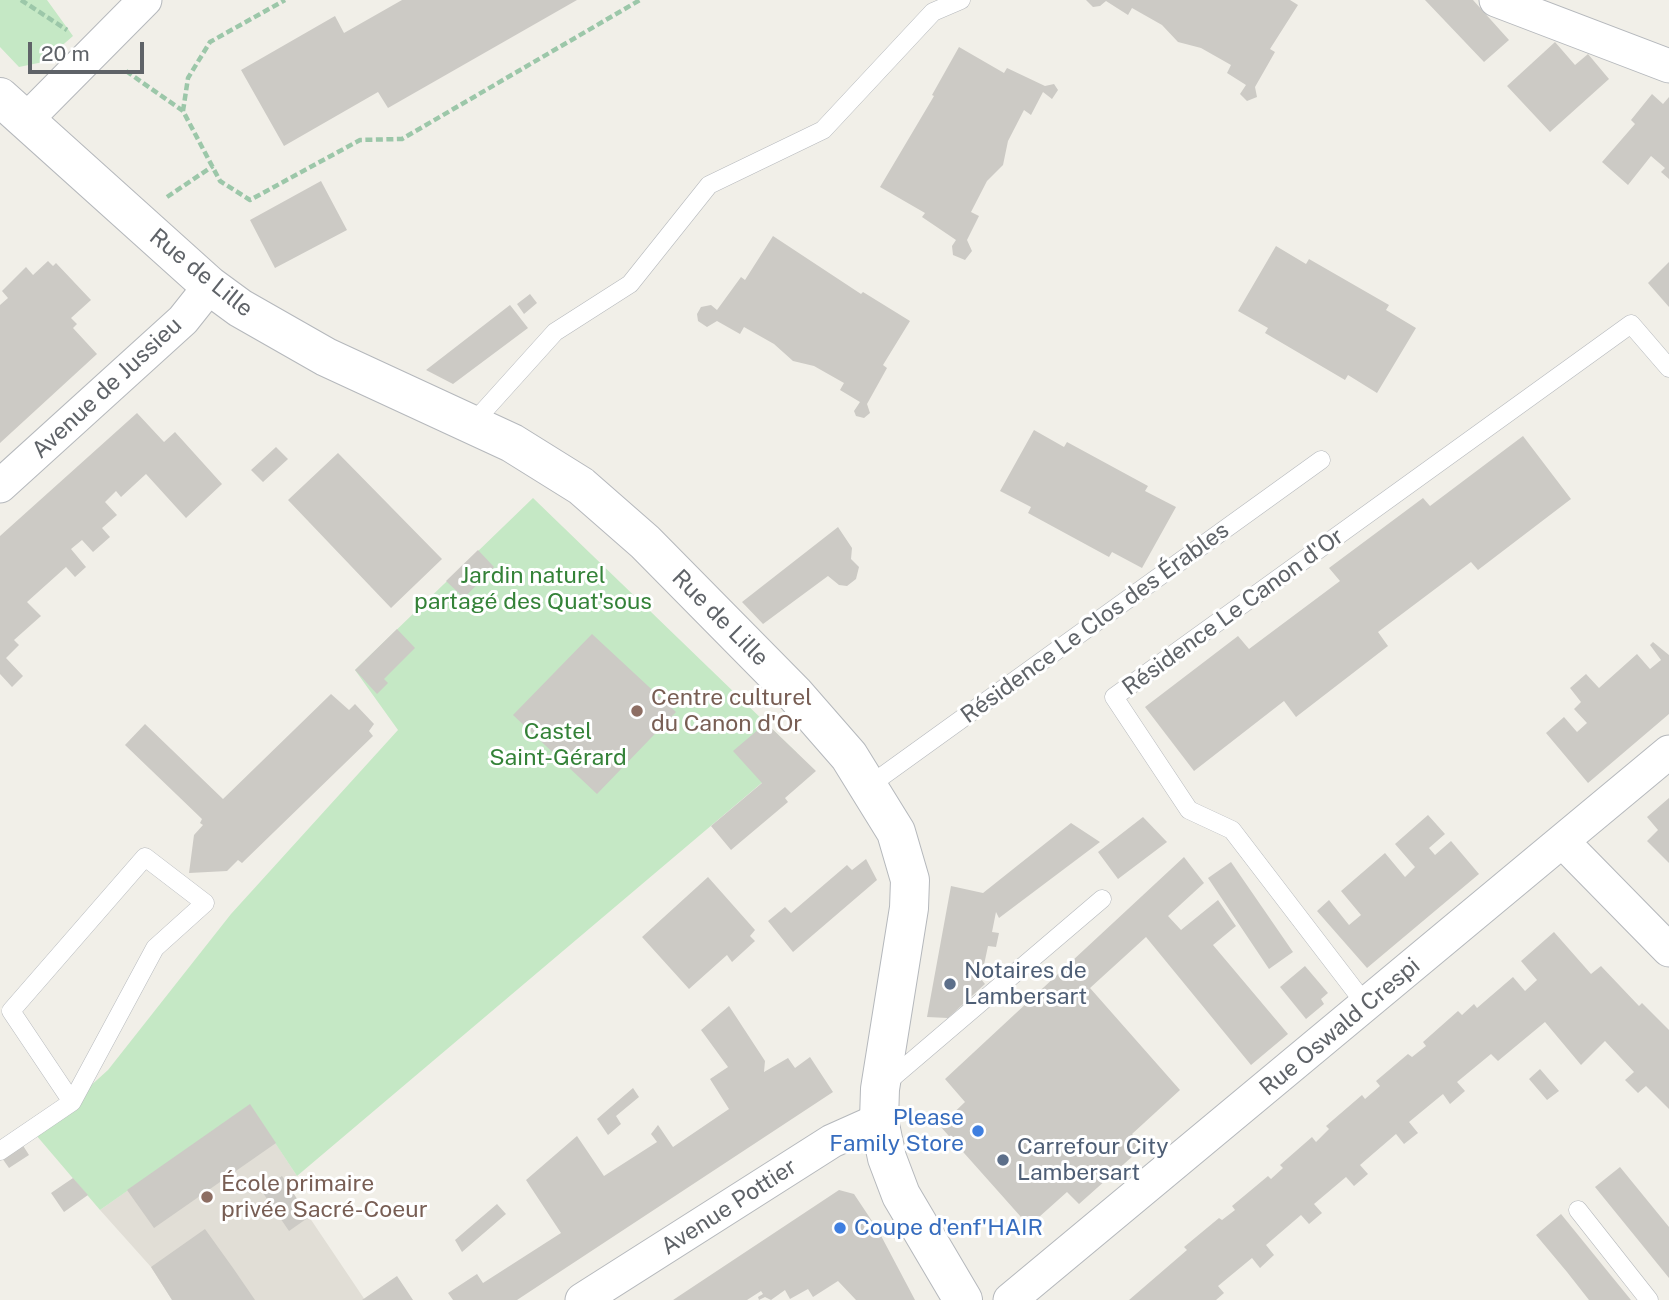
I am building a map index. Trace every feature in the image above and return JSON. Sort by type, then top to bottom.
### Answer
[{"type":"street","points":[[13,108],[95,49],[145,0]]},
{"type":"street","points":[[1496,0],[1669,66]]},
{"type":"street","name":"Rue de Lille","points":[[13,108],[210,286],[240,308],[317,352],[473,423],[546,463],[612,511],[794,693],[849,756],[870,785],[896,832],[910,880],[909,908],[880,1105],[887,1158],[901,1195],[963,1300]]},
{"type":"street","name":"Avenue de Jussieu","points":[[0,486],[183,320],[210,286]]},
{"type":"street","name":"Rue Oswald Crespi","points":[[1010,1300],[1669,752]]},
{"type":"street","points":[[1563,842],[1669,950]]},
{"type":"street","name":"Avenue Pottier","points":[[582,1300],[832,1141],[880,1105]]},
{"type":"lane","points":[[473,423],[555,332],[630,284],[709,185],[823,130],[933,12],[961,0]]},
{"type":"lane","name":"Résidence Le Canon d'Or","points":[[1366,1006],[1232,830],[1189,810],[1114,697],[1631,324],[1669,368]]},
{"type":"lane","name":"Résidence Le Clos des Érables","points":[[870,785],[1321,460]]},
{"type":"lane","points":[[0,1151],[72,1102],[155,948],[205,904],[145,857],[11,1011],[72,1102]]},
{"type":"lane","points":[[880,1105],[1102,899]]},
{"type":"lane","points":[[1578,1210],[1649,1300]]},
{"type":"path","points":[[21,0],[183,111],[220,181],[250,200],[360,140],[402,139],[640,0]]},
{"type":"path","points":[[183,111],[188,78],[210,42],[285,0]]},
{"type":"path","points":[[134,218],[213,166]]},
{"type":"shaded area","name":"École primaire privée Sacré-Coeur","points":[[250,1104],[297,1176],[287,1184],[365,1300],[172,1300],[151,1267],[100,1210]]},
{"type":"green space","points":[[0,0],[47,0],[73,36],[43,62],[19,67],[0,47]]},
{"type":"green space","name":"Castel Saint-Gérard","points":[[533,498],[797,753],[297,1176],[250,1105],[100,1210],[36,1135],[108,1070],[231,914],[398,730],[355,670]]},
{"type":"building","points":[[402,0],[577,0],[388,108],[378,92],[284,146],[241,70],[335,16],[344,33]]},
{"type":"building","points":[[1086,0],[1290,0],[1298,5],[1270,49],[1275,52],[1255,87],[1257,97],[1247,101],[1240,94],[1246,85],[1227,73],[1231,65],[1201,48],[1178,42],[1162,25],[1132,8],[1128,15],[1106,1],[1093,7]]},
{"type":"building","points":[[1425,0],[1473,0],[1509,40],[1484,62]]},
{"type":"building","points":[[1555,42],[1575,65],[1588,54],[1609,79],[1550,132],[1507,86]]},
{"type":"building","points":[[959,47],[1004,73],[1007,68],[1045,86],[1054,84],[1058,90],[1052,99],[1043,92],[1031,115],[1024,110],[1008,141],[1003,165],[987,181],[971,212],[979,216],[967,240],[972,251],[965,260],[953,255],[952,246],[956,240],[922,217],[925,213],[880,187],[934,96],[932,95]]},
{"type":"building","points":[[1652,94],[1663,104],[1669,97],[1669,179],[1661,172],[1665,168],[1651,156],[1628,185],[1602,162],[1635,124],[1631,120]]},
{"type":"building","points":[[321,181],[347,230],[275,268],[250,220]]},
{"type":"building","points":[[773,236],[861,294],[863,292],[910,321],[883,365],[887,368],[867,404],[870,413],[864,418],[856,416],[854,411],[860,402],[840,390],[844,383],[814,366],[793,361],[774,344],[744,327],[740,334],[717,321],[707,327],[698,321],[697,314],[701,307],[711,305],[717,310],[741,277],[745,280]]},
{"type":"building","points":[[1276,246],[1306,264],[1309,259],[1389,305],[1386,310],[1416,328],[1377,393],[1348,375],[1345,380],[1265,333],[1268,328],[1238,311]]},
{"type":"building","points":[[48,261],[53,266],[56,263],[91,300],[71,318],[77,324],[73,328],[97,354],[0,443],[0,305],[8,298],[2,291],[26,267],[33,275]]},
{"type":"building","points":[[1669,262],[1669,307],[1648,283]]},
{"type":"building","points":[[530,294],[537,303],[524,314],[517,304]]},
{"type":"building","points":[[510,305],[528,328],[453,384],[426,370]]},
{"type":"building","points":[[137,413],[164,442],[175,432],[222,484],[186,518],[146,474],[121,497],[116,491],[105,502],[117,515],[102,528],[110,537],[93,552],[82,540],[71,549],[86,567],[75,577],[66,567],[27,602],[41,616],[14,640],[19,645],[6,658],[23,676],[12,687],[0,674],[0,536]]},
{"type":"building","points":[[1034,430],[1064,447],[1067,442],[1148,486],[1145,491],[1176,507],[1142,568],[1112,552],[1109,557],[1028,513],[1031,507],[1000,491]]},
{"type":"building","points":[[1523,436],[1571,499],[1478,570],[1471,562],[1378,632],[1388,646],[1296,717],[1284,701],[1194,771],[1145,707],[1238,636],[1249,649],[1340,581],[1329,568],[1423,498],[1430,506]]},
{"type":"building","points":[[276,447],[288,459],[263,482],[251,470]]},
{"type":"building","points":[[338,453],[442,559],[391,608],[288,500]]},
{"type":"building","points":[[838,527],[852,548],[851,559],[859,567],[856,579],[847,586],[839,585],[828,576],[763,624],[742,602]]},
{"type":"building","points":[[478,550],[494,567],[464,598],[446,581]]},
{"type":"building","points":[[397,629],[415,648],[384,679],[388,683],[377,694],[355,670]]},
{"type":"building","name":"Castel Saint-Gérard","points":[[592,634],[676,712],[597,794],[513,715]]},
{"type":"building","points":[[1653,642],[1669,655],[1669,714],[1588,783],[1546,733],[1564,717],[1577,732],[1587,723],[1574,709],[1581,702],[1570,688],[1586,674],[1599,688],[1637,654],[1650,669],[1661,660],[1650,645]]},
{"type":"building","points":[[331,694],[349,710],[355,704],[374,724],[369,731],[373,736],[242,863],[238,860],[227,871],[189,873],[194,835],[203,825],[200,823],[202,819],[125,745],[145,724],[223,799]]},
{"type":"building","points":[[766,723],[816,771],[785,798],[788,802],[731,850],[711,826],[762,783],[733,751]]},
{"type":"building","points":[[1669,798],[1669,863],[1647,841],[1658,830],[1647,817]]},
{"type":"building","points":[[1428,815],[1445,834],[1429,848],[1435,855],[1451,841],[1479,874],[1367,968],[1317,911],[1329,900],[1349,925],[1361,915],[1341,891],[1385,853],[1405,877],[1415,867],[1395,844]]},
{"type":"building","points":[[1143,817],[1167,842],[1118,879],[1098,852]]},
{"type":"building","points":[[1071,823],[1100,842],[999,918],[996,912],[992,932],[999,933],[996,947],[988,946],[981,979],[985,984],[948,1018],[927,1017],[951,886],[983,893]]},
{"type":"building","points":[[1184,857],[1204,883],[1168,916],[1181,930],[1218,900],[1236,926],[1213,945],[1288,1034],[1251,1065],[1146,937],[1090,988],[1180,1090],[1132,1134],[1143,1147],[1079,1204],[1067,1192],[1029,1226],[940,1126],[965,1102],[945,1079]]},
{"type":"building","points":[[866,859],[877,880],[793,952],[768,921],[785,907],[791,913],[847,865],[852,870]]},
{"type":"building","points":[[1231,862],[1293,952],[1269,969],[1208,878]]},
{"type":"building","points":[[708,877],[755,930],[750,936],[755,941],[732,962],[727,955],[689,989],[642,937]]},
{"type":"building","points":[[1554,932],[1591,974],[1601,966],[1639,1006],[1642,1003],[1669,1030],[1669,1109],[1646,1086],[1638,1093],[1625,1080],[1634,1072],[1605,1041],[1581,1065],[1545,1022],[1498,1061],[1491,1054],[1457,1082],[1465,1091],[1450,1104],[1443,1094],[1409,1122],[1418,1133],[1404,1144],[1396,1134],[1360,1165],[1368,1174],[1354,1186],[1346,1177],[1314,1204],[1322,1213],[1309,1224],[1301,1215],[1266,1245],[1274,1255],[1260,1268],[1252,1258],[1218,1286],[1224,1293],[1216,1300],[1129,1300],[1187,1250],[1184,1247],[1219,1218],[1222,1220],[1235,1210],[1232,1206],[1268,1176],[1271,1179],[1283,1168],[1280,1165],[1312,1137],[1316,1142],[1329,1129],[1326,1126],[1362,1095],[1365,1099],[1380,1086],[1376,1081],[1408,1054],[1412,1057],[1426,1046],[1423,1042],[1458,1011],[1462,1015],[1474,1004],[1477,1008],[1513,977],[1525,991],[1537,980],[1521,961]]},
{"type":"building","points":[[1305,966],[1328,993],[1321,999],[1324,1004],[1306,1019],[1280,987]]},
{"type":"building","points":[[729,1006],[765,1061],[764,1072],[788,1058],[795,1068],[810,1057],[833,1092],[517,1300],[453,1300],[448,1293],[477,1274],[483,1283],[561,1233],[526,1180],[577,1136],[604,1176],[657,1142],[651,1134],[658,1125],[673,1147],[729,1109],[710,1079],[728,1067],[701,1030]]},
{"type":"building","points":[[1540,1069],[1559,1091],[1547,1100],[1529,1079]]},
{"type":"building","points":[[633,1088],[639,1097],[616,1116],[621,1124],[608,1135],[597,1119]]},
{"type":"building","points":[[250,1104],[276,1143],[154,1228],[127,1190]]},
{"type":"building","points":[[22,1144],[29,1155],[9,1168],[2,1158]]},
{"type":"building","points":[[1620,1167],[1669,1227],[1669,1278],[1595,1187]]},
{"type":"building","points":[[282,1176],[309,1217],[289,1231],[261,1190]]},
{"type":"building","points":[[73,1178],[88,1195],[64,1212],[51,1193]]},
{"type":"building","points":[[839,1190],[854,1194],[878,1230],[915,1300],[856,1300],[838,1281],[813,1297],[808,1289],[790,1299],[785,1290],[771,1300],[765,1297],[759,1300],[758,1297],[763,1294],[761,1291],[747,1300],[673,1300]]},
{"type":"building","points":[[497,1204],[506,1214],[462,1252],[455,1240]]},
{"type":"building","points":[[1561,1214],[1631,1300],[1589,1300],[1536,1235]]},
{"type":"building","points":[[205,1229],[255,1300],[172,1300],[151,1267]]},
{"type":"building","points":[[397,1276],[413,1300],[362,1300]]},
{"type":"place","name":"Centre culturel du Canon d'Or","points":[[637,711]]},
{"type":"place","name":"Notaires de Lambersart","points":[[950,984]]},
{"type":"place","name":"Please Family Store","points":[[978,1131]]},
{"type":"place","name":"Carrefour City Lambersart","points":[[1003,1160]]},
{"type":"place","name":"École primaire privée Sacré-Coeur","points":[[207,1197]]},
{"type":"place","name":"Coupe d'enf'HAIR","points":[[840,1228]]},
{"type":"park label","name":"Jardin naturel partagé des Quat'sous","points":[[533,589]]}]
